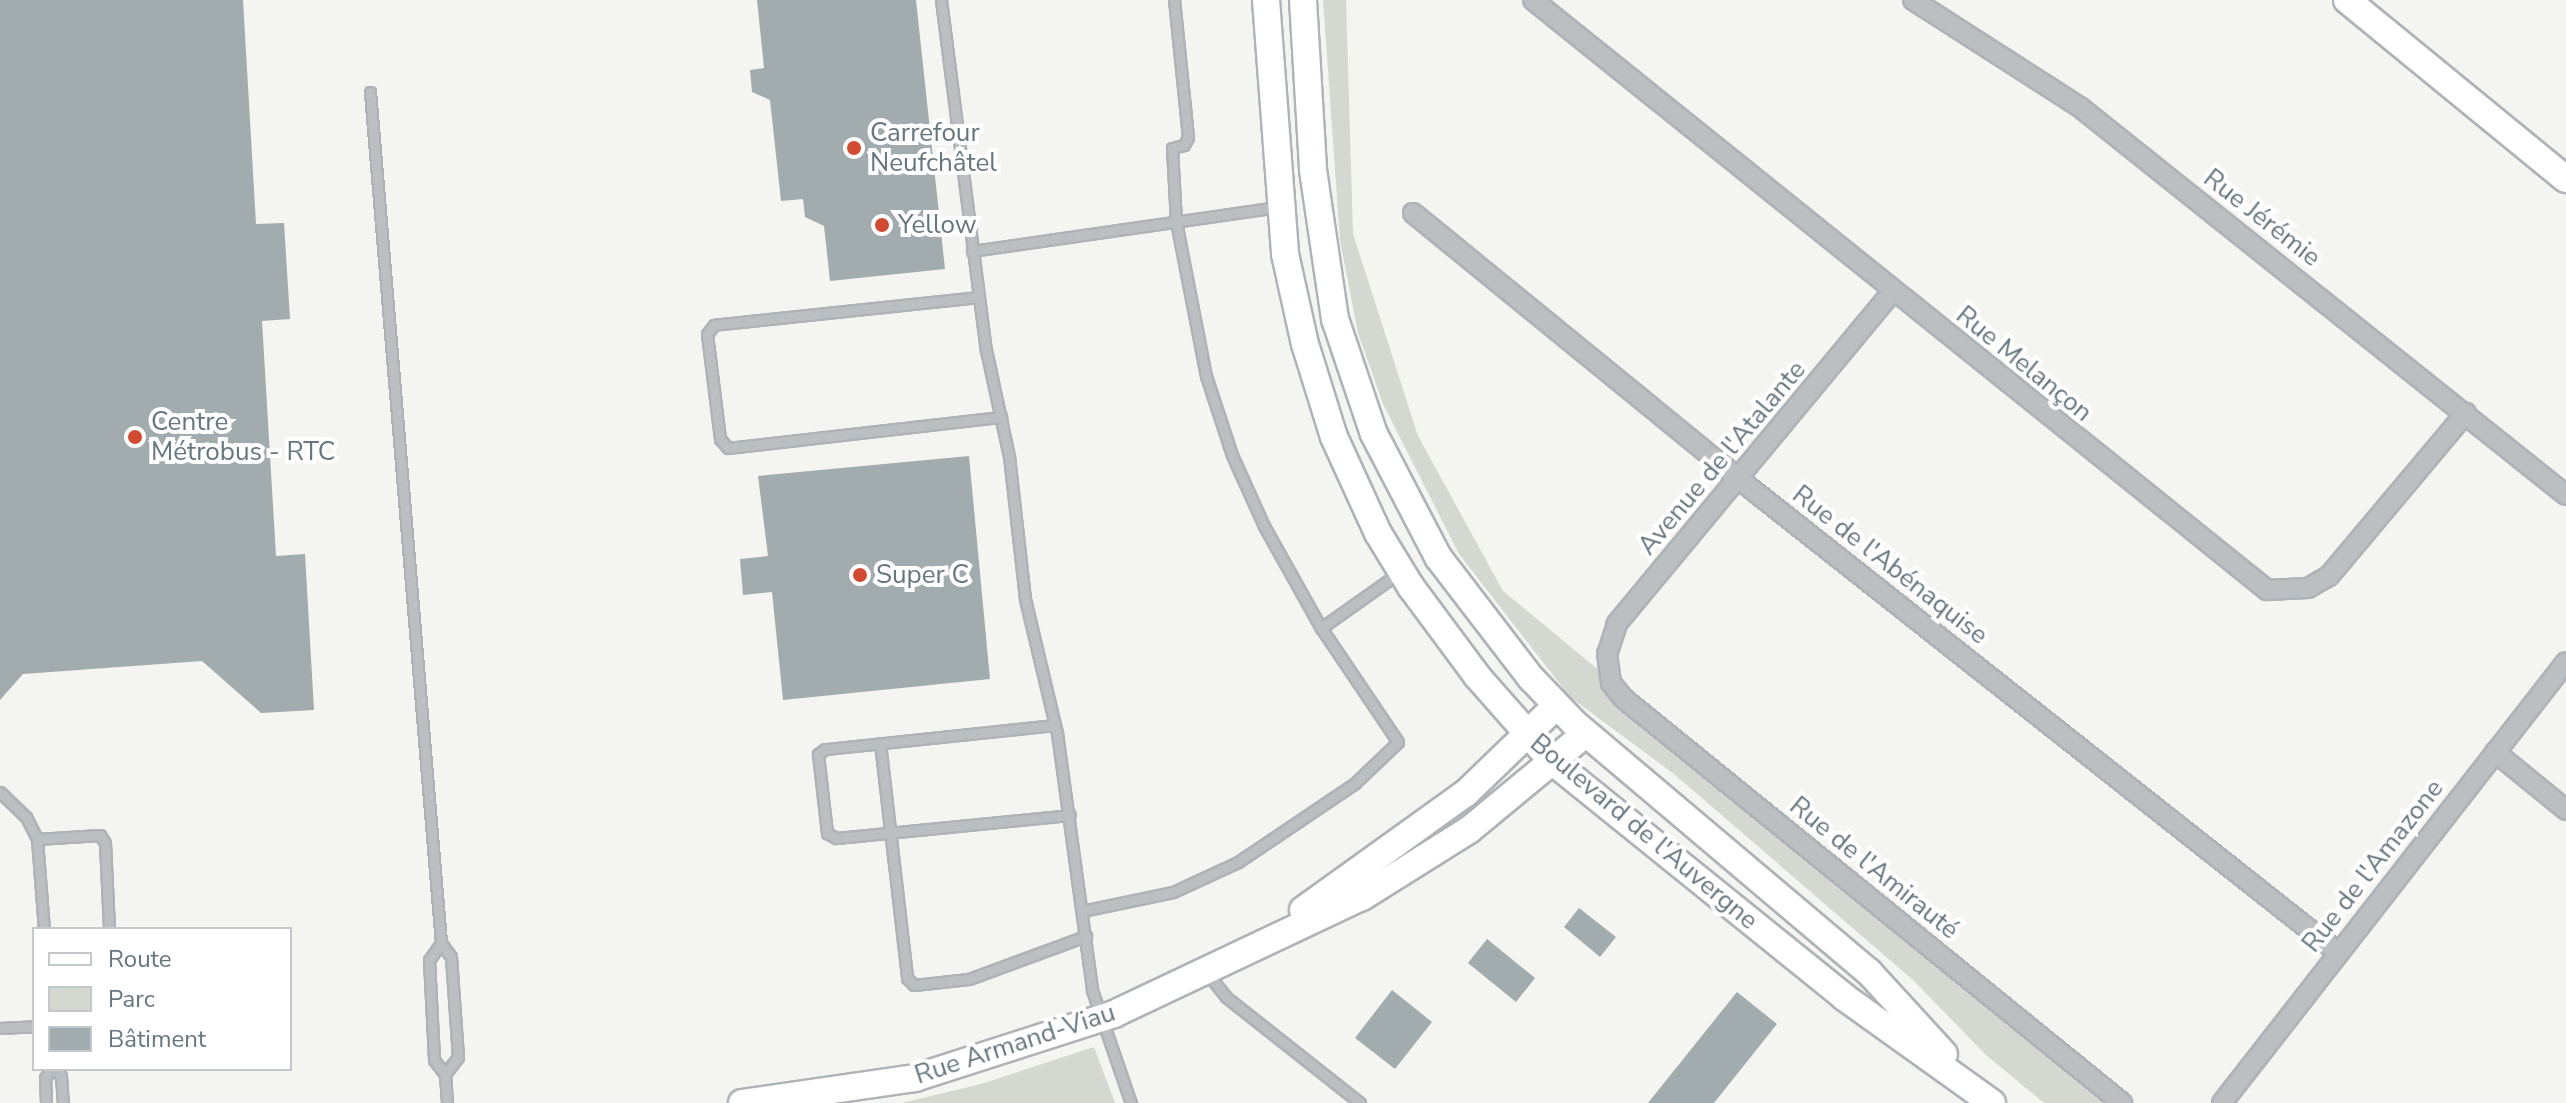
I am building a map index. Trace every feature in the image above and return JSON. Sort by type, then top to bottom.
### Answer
[{"type":"main road","name":"Boulevard de l'Auvergne","points":[[1266,0],[1281,206],[1298,314],[1334,437],[1401,571],[1477,676],[1552,761],[1844,997],[1986,1098]]},
{"type":"main road","name":"Boulevard de l'Auvergne","points":[[1303,0],[1321,248],[1353,379],[1402,496],[1438,557],[1556,706],[1585,734],[1869,972],[1986,1098]]},
{"type":"main road","points":[[2347,0],[2566,179]]},
{"type":"main road","name":"Rue Armand-Viau","points":[[1229,957],[1352,878],[1466,793],[1556,706]]},
{"type":"main road","name":"Rue Armand-Viau","points":[[742,1103],[809,1099],[915,1078],[1101,1020],[1229,957],[1362,897],[1469,830],[1585,734]]},
{"type":"street","name":"Rue Melançon","points":[[1533,0],[2267,590],[2308,588],[2329,576],[2466,413]]},
{"type":"street","name":"Rue Jérémie","points":[[1913,0],[2081,108],[2566,495]]},
{"type":"street","name":"Rue de l'Abénaquise","points":[[1413,213],[1740,480],[2339,953]]},
{"type":"street","name":"Avenue de l'Atalante","points":[[1606,664],[1617,624],[1740,480],[1893,291]]},
{"type":"street","name":"Rue de l'Amazone","points":[[2222,1103],[2566,662]]},
{"type":"street","name":"Rue de l'Amirauté","points":[[1606,664],[1623,698],[2122,1103]]},
{"type":"street","points":[[2495,752],[2566,810]]},
{"type":"lane","points":[[941,0],[972,251],[1001,417],[1025,599],[1055,725],[1101,1020],[1131,1103]]},
{"type":"lane","points":[[1082,911],[1173,892],[1238,862],[1355,783],[1398,742],[1321,628],[1232,455],[1206,376],[1176,222],[1172,148],[1184,145],[1188,137],[1174,0]]},
{"type":"lane","points":[[370,92],[441,943],[451,957],[458,1057],[445,1074]]},
{"type":"lane","points":[[972,251],[1281,206]]},
{"type":"lane","points":[[979,297],[714,325],[707,334],[720,439],[728,448],[1001,417]]},
{"type":"lane","points":[[1321,628],[1401,571]]},
{"type":"lane","points":[[1055,725],[825,749],[818,754],[827,833],[836,838],[1070,815]]},
{"type":"lane","points":[[880,743],[907,978],[914,985],[969,979],[1086,936]]},
{"type":"lane","points":[[0,792],[26,817],[37,839],[44,927]]},
{"type":"lane","points":[[37,839],[100,835],[105,843],[109,927]]},
{"type":"lane","points":[[441,943],[429,960],[434,1060],[445,1074],[447,1103]]},
{"type":"lane","points":[[1204,969],[1226,997],[1360,1103]]},
{"type":"lane","points":[[0,1028],[32,1026]]},
{"type":"lane","points":[[46,1103],[45,1078],[51,1071]]},
{"type":"lane","points":[[55,1071],[61,1076],[63,1103]]},
{"type":"green space","points":[[1323,0],[1346,0],[1353,234],[1418,436],[1503,591],[2122,1103],[2044,1103],[1986,1055],[1913,980],[1674,774],[1570,697],[1459,554],[1383,404],[1358,333],[1340,240]]},
{"type":"green space","points":[[1094,1047],[1115,1103],[902,1103],[981,1084]]},
{"type":"building","name":"Centre Métrobus - RTC","points":[[0,0],[243,0],[256,224],[284,223],[290,319],[262,321],[276,556],[305,554],[314,710],[261,713],[202,661],[23,674],[0,700]]},
{"type":"building","name":"Carrefour Neufchâtel","points":[[757,0],[916,0],[945,269],[830,281],[824,226],[805,217],[803,199],[781,201],[770,100],[752,92],[750,70],[764,68]]},
{"type":"building","name":"Super C","points":[[969,456],[990,679],[783,700],[772,592],[743,595],[740,559],[768,556],[758,476]]},
{"type":"building","points":[[1579,908],[1616,937],[1600,957],[1564,927]]},
{"type":"building","points":[[1487,939],[1535,978],[1516,1002],[1468,963]]},
{"type":"building","points":[[1392,990],[1432,1022],[1395,1069],[1355,1038]]},
{"type":"building","points":[[1737,992],[1777,1024],[1714,1103],[1648,1103]]},
{"type":"place","name":"Carrefour Neufchâtel","points":[[854,148]]},
{"type":"place","name":"Yellow","points":[[882,225]]},
{"type":"place","name":"Centre Métrobus - RTC","points":[[135,437]]},
{"type":"place","name":"Super C","points":[[860,575]]}]
